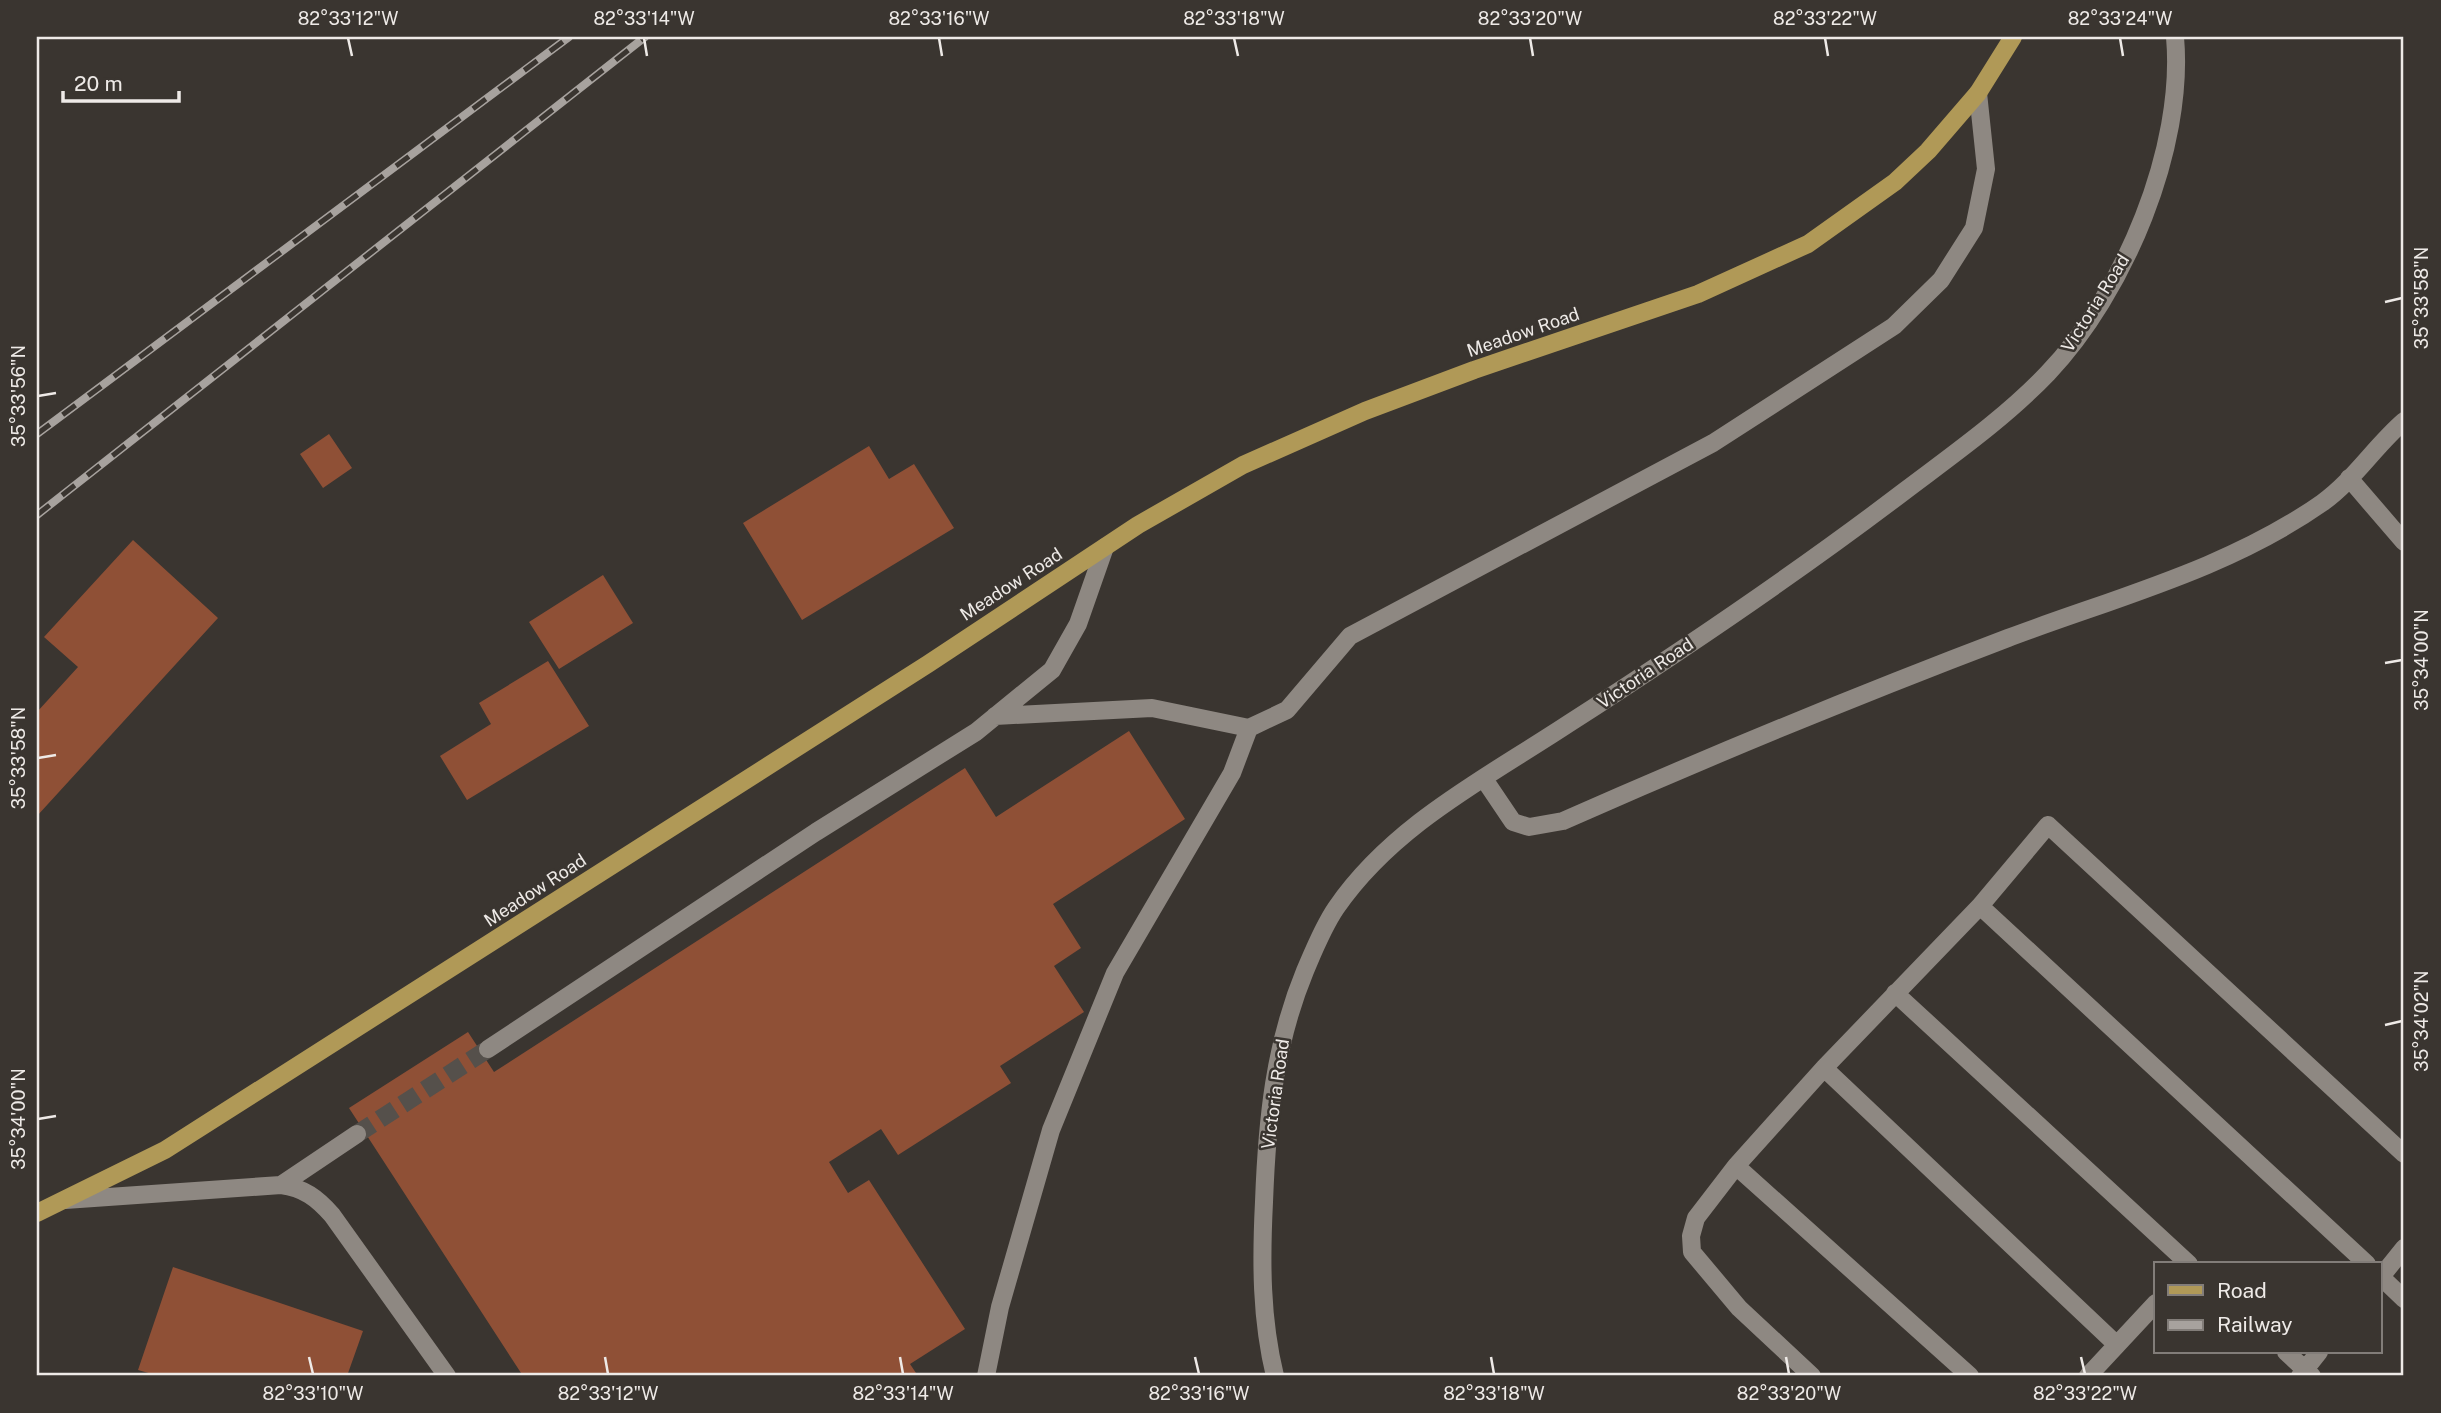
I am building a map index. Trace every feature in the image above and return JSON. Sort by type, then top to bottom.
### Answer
[{"type":"main road","name":"Meadow Road","points":[[37,1213],[165,1150],[928,664],[1105,547],[1243,465],[1365,411],[1474,370],[1699,294],[1808,244],[1895,182],[1928,151],[1978,93],[2013,37]]},
{"type":"street","name":"Victoria Road","points":[[1275,1376],[1267,1345],[1261,1270],[1271,1097],[1286,1020],[1318,941],[1336,908],[1378,860],[1422,818],[1612,696],[1832,547],[1999,419],[2048,373],[2075,341],[2099,305],[2142,223],[2169,130],[2176,57],[2175,37]]},
{"type":"street","points":[[995,716],[1152,708],[1249,728],[1287,710],[1350,636],[1713,443],[1894,326],[1941,280],[1974,228],[1986,169],[1978,93]]},
{"type":"street","points":[[1484,779],[1514,822],[1529,827],[1563,821],[1843,701],[2036,627],[2204,567],[2259,540],[2324,502],[2384,438],[2404,421]]},
{"type":"street","points":[[2349,478],[2404,542]]},
{"type":"street","points":[[488,1049],[816,832],[976,732],[1052,670],[1078,624],[1105,547]]},
{"type":"street","points":[[986,1376],[1000,1307],[1051,1130],[1115,973],[1232,773],[1249,728]]},
{"type":"street","points":[[1812,1376],[1739,1308],[1692,1252],[1691,1236],[1696,1218],[1736,1166],[1824,1068],[1980,905],[2048,825],[2404,1154]]},
{"type":"street","points":[[1980,905],[2365,1262]]},
{"type":"street","points":[[1895,993],[2187,1262]]},
{"type":"street","points":[[1824,1068],[2117,1345]]},
{"type":"street","points":[[281,1185],[357,1135]]},
{"type":"street","points":[[1736,1166],[1970,1376]]},
{"type":"street","points":[[62,1200],[281,1185],[307,1192],[321,1201],[447,1376]]},
{"type":"street","points":[[2382,1275],[2404,1248]]},
{"type":"street","points":[[2382,1279],[2404,1298]]},
{"type":"street","points":[[2088,1376],[2154,1305]]},
{"type":"street","points":[[2288,1354],[2306,1374],[2318,1354]]},
{"type":"building","points":[[329,434],[352,468],[323,488],[300,454]]},
{"type":"building","points":[[869,446],[889,479],[914,464],[954,528],[802,620],[743,523]]},
{"type":"building","points":[[133,540],[218,618],[37,816],[37,712],[78,667],[44,637]]},
{"type":"building","points":[[603,575],[633,623],[559,669],[529,622]]},
{"type":"building","points":[[548,661],[589,726],[467,800],[440,756],[491,724],[479,703]]},
{"type":"building","points":[[1129,731],[1185,819],[1053,904],[1081,948],[1054,966],[1084,1012],[1000,1066],[1011,1083],[898,1155],[881,1129],[829,1162],[848,1193],[869,1180],[965,1329],[910,1364],[918,1376],[523,1376],[349,1108],[468,1032],[494,1072],[965,768],[996,817]]},
{"type":"building","points":[[173,1267],[363,1331],[347,1376],[159,1376],[138,1370]]},
{"type":"tunnel","points":[[357,1134],[488,1049]]},
{"type":"railway","points":[[37,434],[569,37]]},
{"type":"railway","points":[[37,515],[645,37]]}]
